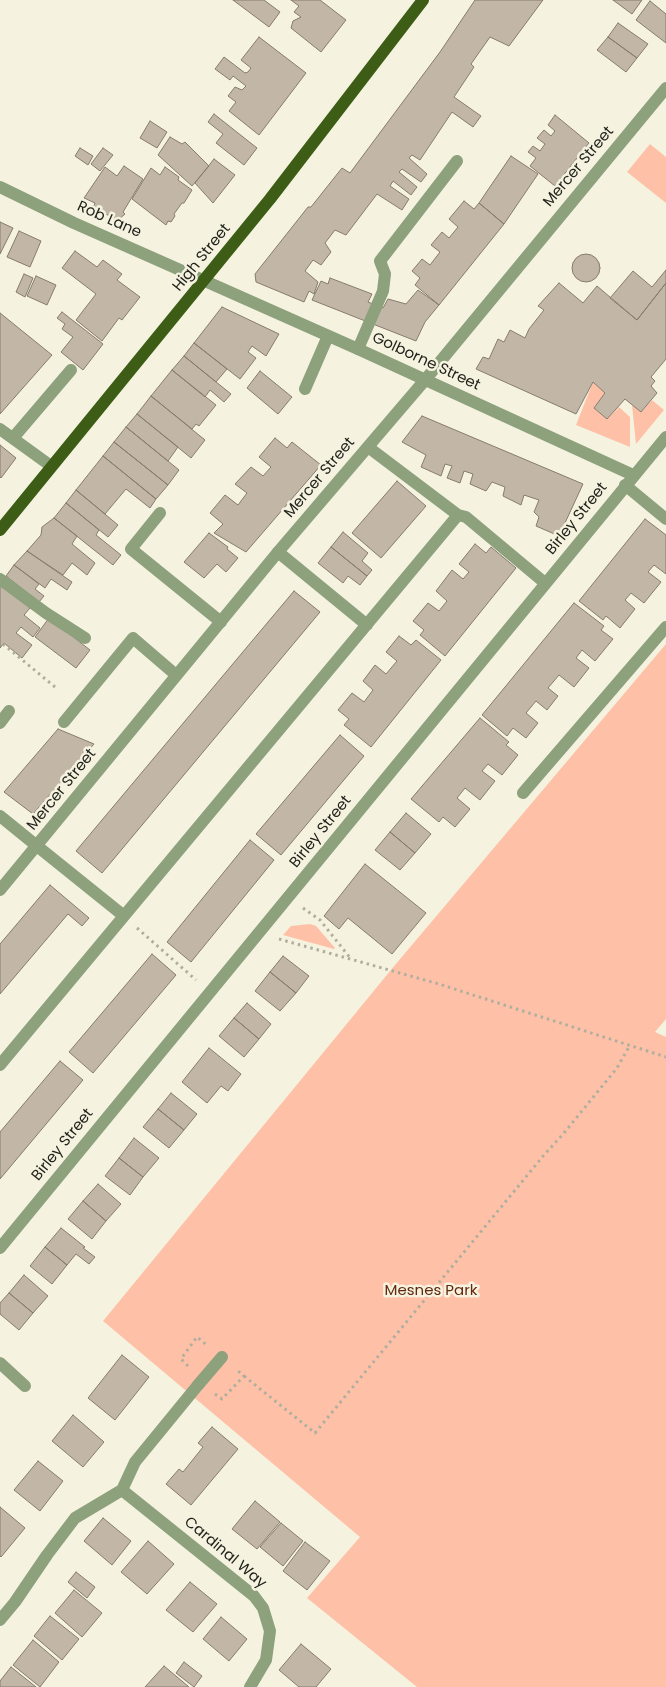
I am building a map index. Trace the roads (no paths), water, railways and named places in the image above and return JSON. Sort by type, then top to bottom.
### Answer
[{"type":"main road","name":"High Street","points":[[0,530],[205,281],[295,168],[423,0]]},
{"type":"street","name":"Mercer Street","points":[[0,890],[278,552],[425,380],[666,88]]},
{"type":"street","points":[[358,349],[383,291],[385,274],[380,261],[457,161]]},
{"type":"street","name":"Rob Lane","points":[[0,187],[74,223],[205,281]]},
{"type":"street","name":"Golborne Street","points":[[205,281],[425,380],[629,480],[666,519]]},
{"type":"street","points":[[305,389],[328,336]]},
{"type":"street","points":[[13,438],[71,370]]},
{"type":"street","points":[[0,429],[51,466]]},
{"type":"street","name":"Birley Street","points":[[0,1248],[666,437]]},
{"type":"street","points":[[368,447],[458,515],[466,517],[545,583]]},
{"type":"street","points":[[160,513],[131,549],[221,622]]},
{"type":"street","points":[[0,1065],[458,515]]},
{"type":"street","points":[[278,552],[367,625]]},
{"type":"street","points":[[0,579],[85,638]]},
{"type":"street","points":[[523,793],[666,627]]},
{"type":"street","points":[[64,722],[133,638],[176,675]]},
{"type":"street","points":[[0,723],[9,711]]},
{"type":"street","points":[[0,816],[124,916]]},
{"type":"street","points":[[0,1620],[75,1518],[122,1490],[136,1462],[198,1384],[222,1358]]},
{"type":"street","points":[[0,1362],[25,1386]]},
{"type":"street","name":"Cardinal Way","points":[[122,1490],[254,1596],[263,1608],[270,1631],[266,1660],[250,1687]]},
{"type":"park label","name":"Mesnes Park","points":[[431,1291]]}]
